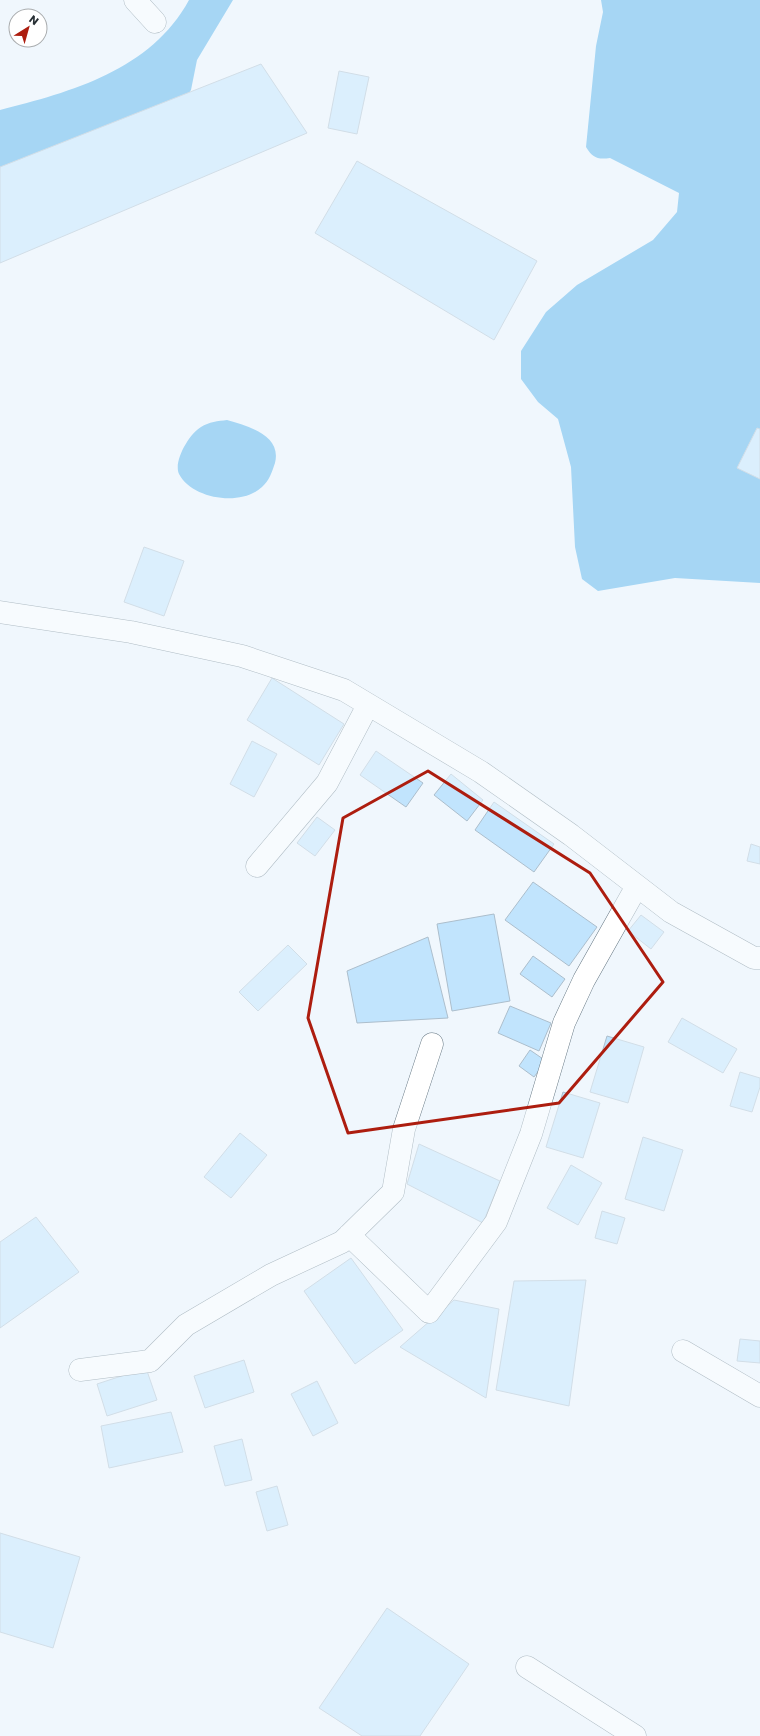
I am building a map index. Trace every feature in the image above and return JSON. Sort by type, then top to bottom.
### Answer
[{"type":"street","points":[[135,0],[155,22]]},
{"type":"street","points":[[0,612],[131,632],[242,656],[344,690],[481,772],[571,835],[670,912],[754,958],[760,958]]},
{"type":"street","points":[[257,866],[327,783],[368,705]]},
{"type":"street","points":[[349,1235],[429,1312],[496,1222],[531,1134],[564,1023],[584,980],[637,886]]},
{"type":"street","points":[[80,1370],[150,1360],[186,1325],[271,1275],[342,1242],[393,1192],[404,1129],[432,1044]]},
{"type":"street","points":[[683,1352],[760,1396]]},
{"type":"street","points":[[527,1668],[635,1736]]},
{"type":"highlighted area","points":[[428,771],[590,873],[663,982],[559,1103],[348,1133],[308,1018],[343,818]]},
{"type":"water","points":[[189,0],[233,0],[197,60],[191,90],[171,121],[0,191],[0,110],[81,86],[131,61],[153,44],[173,24]]},
{"type":"water","points":[[601,0],[760,0],[760,583],[675,578],[598,591],[582,579],[575,547],[571,467],[558,419],[538,402],[521,379],[521,351],[546,312],[577,285],[653,240],[677,212],[679,193],[610,158],[602,159],[595,157],[586,147],[596,46],[603,12]]},
{"type":"water","points":[[227,420],[244,425],[262,433],[273,445],[276,453],[275,463],[267,482],[253,493],[242,497],[230,498],[205,494],[185,483],[179,474],[178,462],[180,455],[192,435],[204,425]]},
{"type":"building","points":[[261,64],[307,133],[0,263],[0,167]]},
{"type":"building","points":[[339,71],[369,77],[357,134],[328,128]]},
{"type":"building","points":[[357,161],[537,261],[494,340],[315,233]]},
{"type":"building","points":[[757,428],[760,429],[760,479],[737,468]]},
{"type":"building","points":[[144,547],[184,561],[164,616],[124,602]]},
{"type":"building","points":[[272,678],[344,724],[319,765],[247,720]]},
{"type":"building","points":[[252,741],[277,754],[254,797],[230,784]]},
{"type":"building","points":[[376,751],[423,783],[406,807],[360,775]]},
{"type":"building","points":[[451,774],[483,800],[467,821],[434,795]]},
{"type":"building","points":[[494,802],[554,844],[534,872],[475,830]]},
{"type":"building","points":[[317,817],[335,830],[315,856],[297,843]]},
{"type":"building","points":[[751,844],[760,847],[760,864],[747,861]]},
{"type":"building","points":[[533,882],[597,927],[569,966],[505,920]]},
{"type":"building","points":[[494,914],[510,1001],[452,1011],[437,924]]},
{"type":"building","points":[[641,915],[664,932],[651,949],[628,931]]},
{"type":"building","points":[[428,937],[448,1018],[357,1023],[347,971]]},
{"type":"building","points":[[288,945],[307,964],[258,1011],[239,992]]},
{"type":"building","points":[[533,956],[565,979],[552,997],[520,974]]},
{"type":"building","points":[[510,1006],[551,1023],[539,1051],[498,1033]]},
{"type":"building","points":[[682,1018],[737,1049],[723,1073],[668,1042]]},
{"type":"building","points":[[607,1036],[644,1047],[628,1103],[590,1092]]},
{"type":"building","points":[[530,1050],[546,1061],[534,1077],[519,1066]]},
{"type":"building","points":[[740,1072],[760,1078],[760,1087],[752,1112],[730,1106]]},
{"type":"building","points":[[563,1092],[600,1103],[583,1158],[546,1147]]},
{"type":"building","points":[[240,1133],[267,1155],[231,1198],[204,1177]]},
{"type":"building","points":[[643,1137],[683,1150],[664,1211],[625,1199]]},
{"type":"building","points":[[419,1144],[500,1181],[483,1223],[407,1184]]},
{"type":"building","points":[[571,1165],[602,1183],[578,1225],[547,1208]]},
{"type":"building","points":[[602,1211],[625,1218],[617,1244],[595,1238]]},
{"type":"building","points":[[36,1217],[79,1272],[0,1328],[0,1242]]},
{"type":"building","points":[[351,1258],[403,1330],[355,1364],[304,1291]]},
{"type":"building","points":[[586,1280],[569,1406],[496,1390],[514,1281]]},
{"type":"building","points":[[454,1300],[499,1309],[486,1398],[400,1347]]},
{"type":"building","points":[[740,1339],[760,1341],[760,1363],[737,1361]]},
{"type":"building","points":[[244,1360],[254,1392],[205,1408],[194,1376]]},
{"type":"building","points":[[146,1368],[157,1400],[107,1416],[97,1384]]},
{"type":"building","points":[[317,1381],[338,1423],[313,1436],[291,1394]]},
{"type":"building","points":[[171,1412],[183,1452],[109,1468],[101,1426]]},
{"type":"building","points":[[242,1439],[252,1480],[225,1486],[214,1446]]},
{"type":"building","points":[[277,1486],[288,1525],[267,1531],[256,1492]]},
{"type":"building","points":[[0,1533],[80,1557],[53,1648],[0,1632]]},
{"type":"building","points":[[387,1608],[469,1664],[420,1736],[362,1736],[319,1708]]}]
